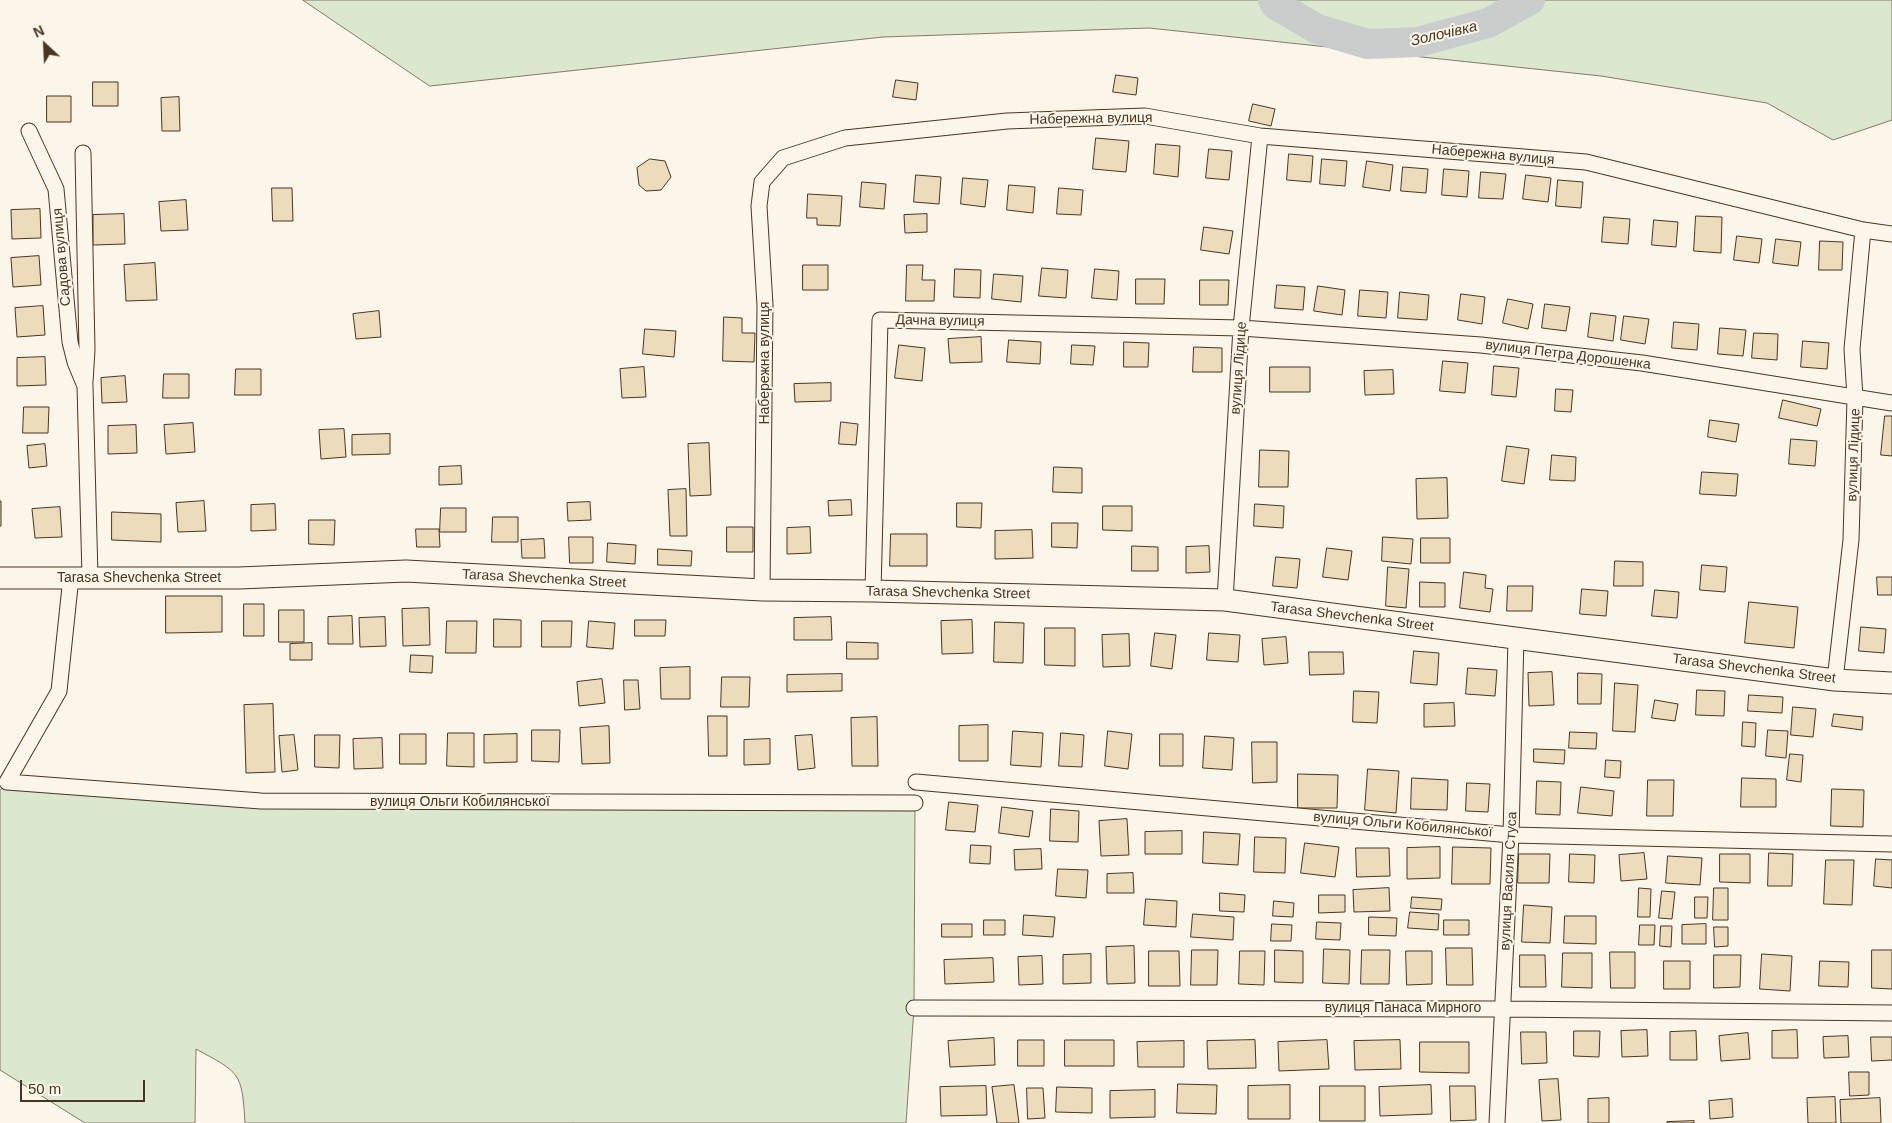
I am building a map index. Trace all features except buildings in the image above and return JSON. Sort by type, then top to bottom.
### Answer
[{"type":"main road","name":"Tarasa Shevchenka Street","points":[[0,578],[239,578],[406,571],[762,590],[1225,600],[1835,680],[1892,683]]},
{"type":"street","name":"Набережна вулиця","points":[[762,590],[766,305],[759,206],[762,182],[783,158],[845,138],[1007,121],[1146,116],[1260,136],[1586,162],[1863,230],[1892,234]]},
{"type":"street","name":"Садова вулиця","points":[[29,131],[56,189],[70,342],[75,362],[85,386]]},
{"type":"street","name":"вулиця Лідице","points":[[1225,600],[1241,328],[1260,136]]},
{"type":"street","name":"Садова вулиця","points":[[7,782],[58,691],[81,577],[87,350],[82,153]]},
{"type":"street","name":"вулиця Лідице","points":[[1835,680],[1852,540],[1855,398],[1852,349],[1863,230]]},
{"type":"street","name":"Дачна вулиця","points":[[873,591],[880,320],[1241,328]]},
{"type":"street","name":"вулиця Петра Дорошенка","points":[[1241,328],[1481,345],[1632,362],[1892,403]]},
{"type":"street","name":"вулиця Василя Стуса","points":[[1497,1123],[1511,835],[1516,638]]},
{"type":"street","name":"вулиця Ольги Кобилянської","points":[[7,782],[261,801],[915,803]]},
{"type":"street","name":"вулиця Ольги Кобилянської","points":[[916,782],[1511,835],[1892,844]]},
{"type":"street","name":"вулиця Панаса Мирного","points":[[914,1008],[1503,1009],[1892,1013]]},
{"type":"green space","points":[[303,0],[1892,0],[1892,120],[1833,140],[1767,103],[1601,76],[1149,28],[883,37],[430,86]]},
{"type":"green space","points":[[7,782],[261,801],[915,803],[914,1008],[906,1123],[245,1123],[242,1093],[236,1076],[222,1064],[196,1049],[195,1123],[85,1123],[0,1070],[0,791]]},
{"type":"waterway","name":"Золочівка","points":[[1273,0],[1276,5],[1317,29],[1368,44],[1418,42],[1488,23],[1530,0]]}]
